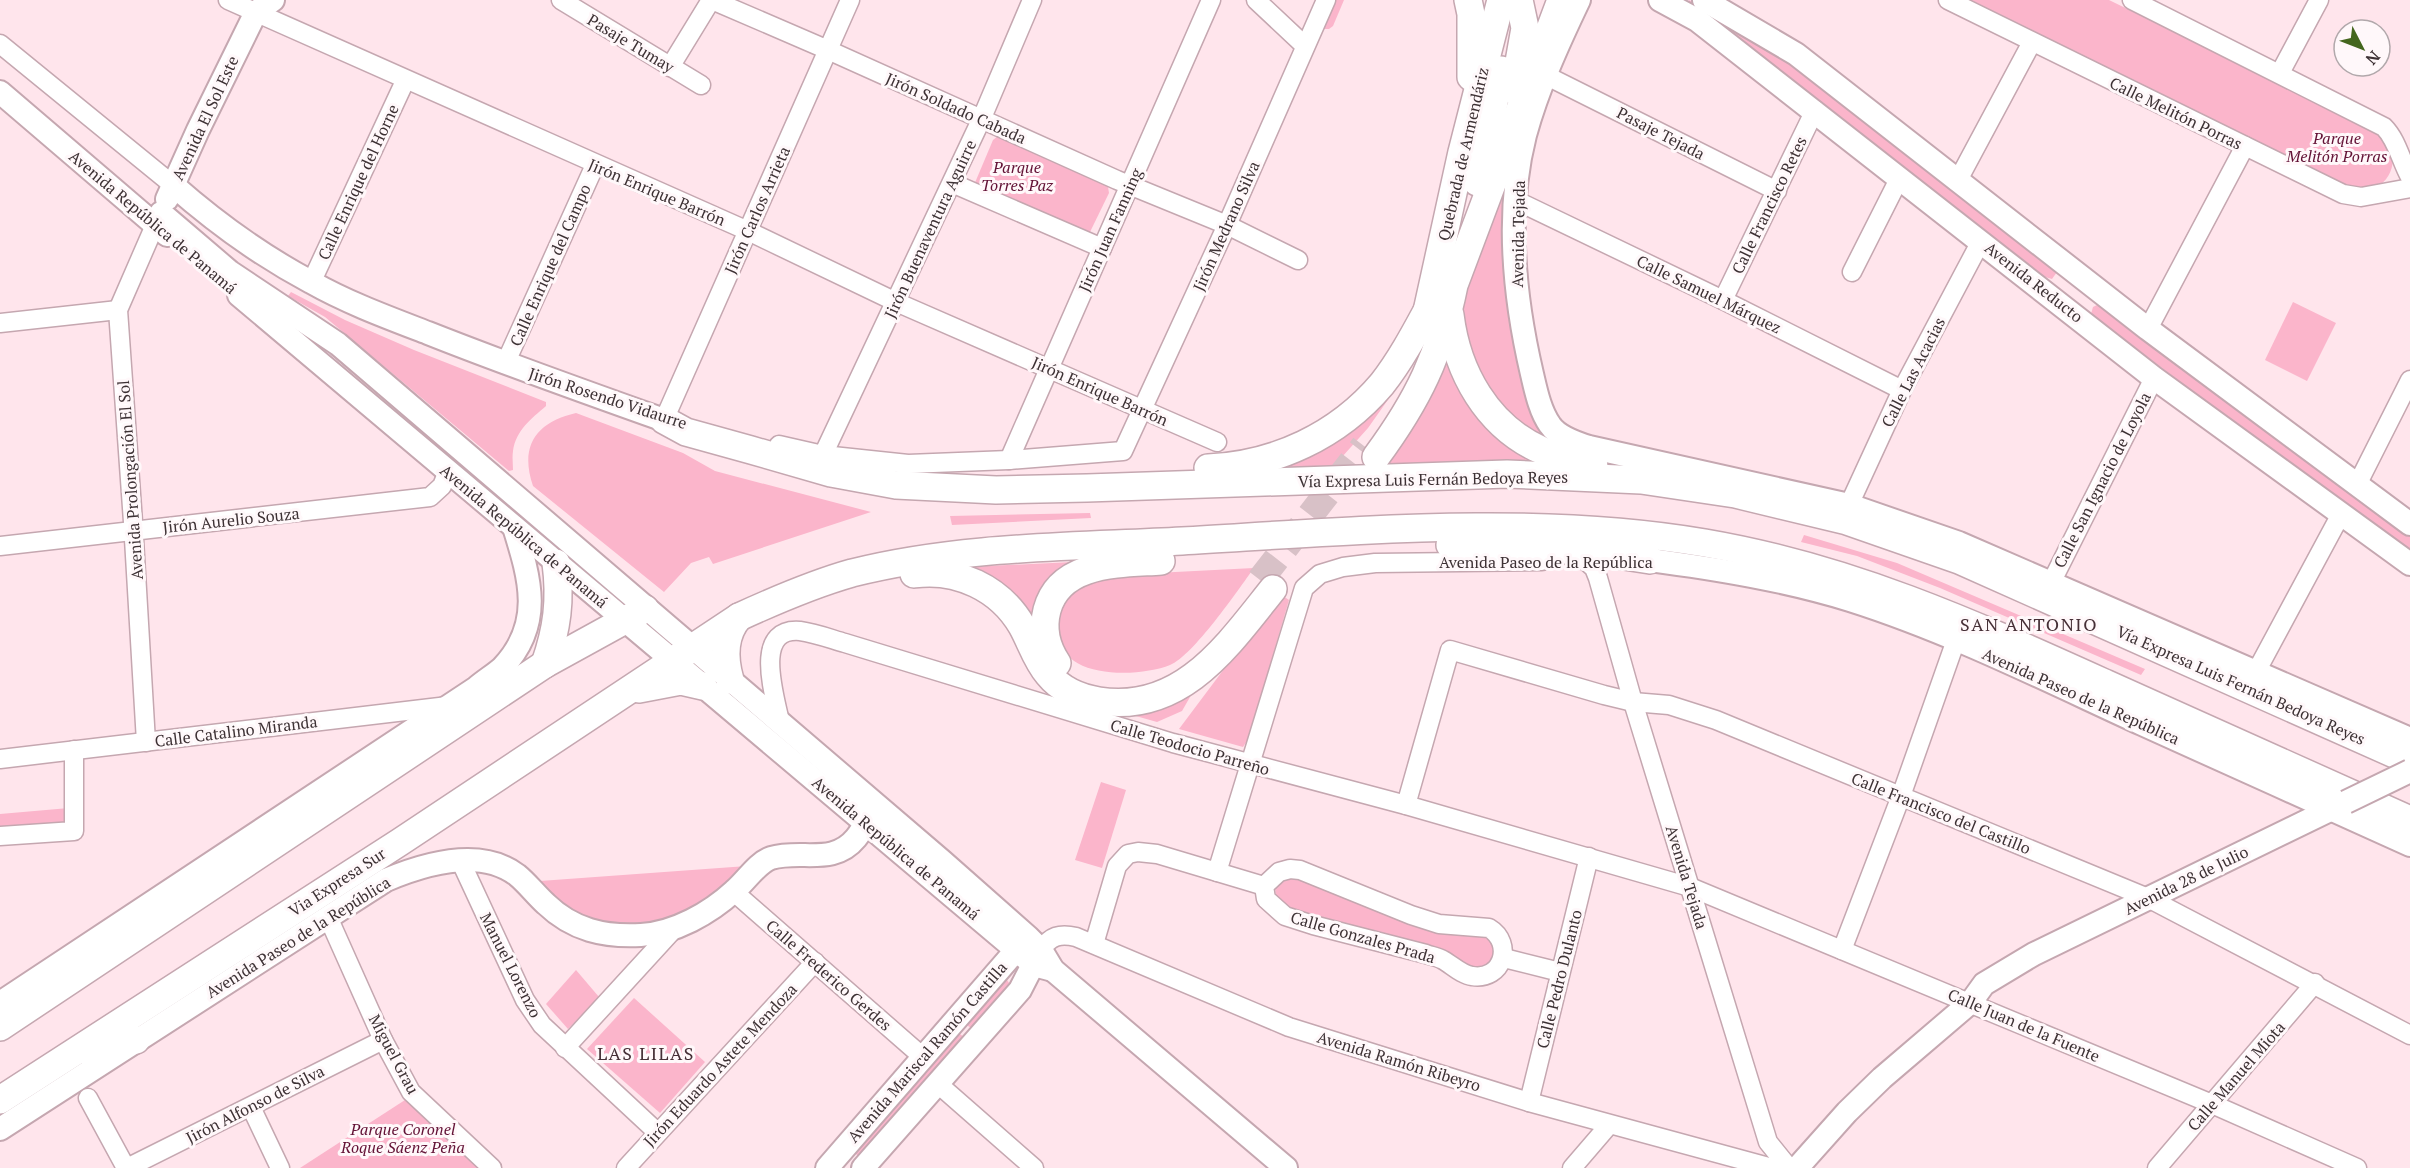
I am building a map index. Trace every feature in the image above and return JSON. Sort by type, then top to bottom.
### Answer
[{"type":"highway","points":[[1468,0],[1471,14],[1471,161]]},
{"type":"highway","points":[[1471,78],[1483,16],[1490,0]]},
{"type":"highway","name":"Quebrada de Armendáriz","points":[[1444,300],[1501,0]]},
{"type":"highway","name":"Quebrada de Armendáriz","points":[[1471,161],[1518,0]]},
{"type":"highway","points":[[896,485],[1222,467],[1259,462],[1295,449],[1319,437],[1355,411],[1393,369],[1444,300],[1561,0]]},
{"type":"highway","points":[[1370,451],[1405,417],[1425,379],[1444,331],[1444,300]]},
{"type":"highway","points":[[1444,300],[1463,365],[1479,397],[1500,422],[1520,438],[1545,452],[1641,480]]},
{"type":"highway","name":"Vía Expresa Luis Fernán Bedoya Reyes","points":[[664,420],[686,432],[831,472],[896,485],[996,490],[1507,474],[1641,480],[1777,503],[1847,521],[1917,544],[1995,575],[2410,761]]},
{"type":"highway","points":[[730,680],[726,646],[733,624],[739,617],[792,593],[849,574],[901,563],[954,555],[1249,537],[1509,527],[1612,531],[1731,548],[1823,570],[1901,595],[1968,622],[2410,820]]},
{"type":"highway","points":[[1366,532],[1590,562],[1621,554],[1650,560]]},
{"type":"highway","points":[[792,593],[867,584],[927,573],[958,576],[985,588],[1009,607],[1023,627],[1043,668],[1060,686],[1084,697],[1120,703],[1164,693],[1194,676],[1226,648],[1266,585],[1196,656],[1172,673],[1149,683],[1123,688],[1087,683],[1066,673],[1057,663],[1049,648],[1045,622],[1048,606],[1063,584],[1080,573],[1114,564],[1186,559],[1207,554],[1249,537]]},
{"type":"highway","points":[[545,664],[554,638],[560,607],[556,563]]},
{"type":"highway","points":[[0,1027],[459,710],[634,614]]},
{"type":"highway","name":"Via Expresa Sur","points":[[0,1100],[400,842],[739,617]]},
{"type":"highway","points":[[626,692],[681,681],[703,686]]},
{"type":"highway","points":[[36,1003],[75,953]]},
{"type":"highway","points":[[72,1052],[136,1040]]},
{"type":"main road","name":"Avenida Tejada","points":[[1579,0],[1545,75],[1526,135],[1515,200],[1515,286],[1526,346],[1543,412],[1550,426],[1559,434],[1589,447],[1849,505]]},
{"type":"main road","name":"Avenida Reducto","points":[[1660,0],[1697,20],[1815,110],[2154,378],[2410,564]]},
{"type":"main road","name":"Avenida Reducto","points":[[1704,0],[1796,54],[2081,278],[2410,524]]},
{"type":"main road","points":[[1737,0],[1796,54]]},
{"type":"main road","name":"Avenida El Sol Este","points":[[158,219],[263,4]]},
{"type":"main road","name":"Avenida República de Panamá","points":[[0,92],[158,219],[556,563],[634,614]]},
{"type":"main road","name":"Jirón Rosendo Vidaurre","points":[[173,186],[256,249],[311,283],[367,309],[505,364],[664,420]]},
{"type":"main road","name":"Avenida República de Panamá","points":[[158,219],[230,272],[338,344],[634,614],[682,654],[730,680],[865,795],[1034,954]]},
{"type":"main road","points":[[2061,303],[2081,278]]},
{"type":"main road","points":[[1849,505],[1959,543],[2410,739]]},
{"type":"main road","points":[[0,1003],[459,710],[502,668],[528,627],[531,605],[529,580],[514,526]]},
{"type":"main road","name":"Avenida Paseo de la República","points":[[1650,560],[1727,570],[1814,590],[1876,609],[1956,640],[2346,810],[2410,844]]},
{"type":"main road","name":"Avenida República de Panamá","points":[[682,654],[703,686],[866,822],[1034,954],[1283,1167]]},
{"type":"main road","name":"Avenida 28 de Julio","points":[[2346,810],[2410,771]]},
{"type":"main road","name":"Avenida 28 de Julio","points":[[1797,1168],[1847,1112],[1875,1085],[1971,1002],[1990,995],[2042,963],[2155,901],[2346,810],[2410,787]]},
{"type":"main road","points":[[865,795],[866,822]]},
{"type":"main road","name":"Avenida Paseo de la República","points":[[0,1129],[386,880],[413,869],[438,862],[460,860],[503,867],[517,875],[564,919],[590,932],[644,935],[674,928],[705,913],[734,892],[770,858],[829,855],[840,851],[850,845],[866,822]]},
{"type":"main road","name":"Avenida Mariscal Ramón Castilla","points":[[834,1160],[955,1022],[1034,954]]},
{"type":"main road","name":"Avenida Mariscal Ramón Castilla","points":[[861,1168],[1020,990],[1034,954]]},
{"type":"main road","points":[[955,1022],[976,1040]]},
{"type":"main road","points":[[834,1160],[861,1168]]},
{"type":"street","name":"Jirón Enrique Barrón","points":[[228,0],[263,4],[405,81],[748,231],[897,302],[1217,442]]},
{"type":"street","name":"Pasaje Tumay","points":[[561,0],[701,85]]},
{"type":"street","points":[[670,67],[712,0]]},
{"type":"street","name":"Jirón Soldado Cabada","points":[[712,0],[1130,186],[1227,225],[1298,260]]},
{"type":"street","name":"Jirón Carlos Arrieta","points":[[664,420],[850,0]]},
{"type":"street","name":"Jirón Buenaventura Aguirre","points":[[823,455],[981,120],[1032,0]]},
{"type":"street","name":"Jirón Juan Fanning","points":[[1010,460],[1211,0]]},
{"type":"street","points":[[1256,0],[1305,46]]},
{"type":"street","name":"Jirón Medrano Silva","points":[[1123,451],[1227,225],[1326,0]]},
{"type":"street","name":"Calle Melitón Porras","points":[[1948,0],[2343,194],[2351,197],[2410,188]]},
{"type":"street","points":[[2132,0],[2384,127],[2391,133],[2410,177]]},
{"type":"street","points":[[2280,73],[2319,0]]},
{"type":"street","points":[[1958,182],[2032,42]]},
{"type":"street","points":[[0,44],[173,186]]},
{"type":"street","name":"Pasaje Tejada","points":[[1545,75],[1777,191]]},
{"type":"street","name":"Calle Enrique del Horne","points":[[311,283],[405,81]]},
{"type":"street","name":"Calle Francisco Retes","points":[[1723,300],[1815,110]]},
{"type":"street","points":[[2148,329],[2245,146]]},
{"type":"street","points":[[2371,195],[2391,177],[2397,151]]},
{"type":"street","name":"Calle Enrique del Campo","points":[[505,364],[595,165]]},
{"type":"street","points":[[1852,272],[1900,177]]},
{"type":"street","points":[[952,183],[1102,248]]},
{"type":"street","name":"Calle Samuel Márquez","points":[[1515,200],[1723,300],[1902,390]]},
{"type":"street","name":"Avenida Prolongación El Sol","points":[[146,742],[118,310],[158,219]]},
{"type":"street","name":"Calle Las Acacias","points":[[1849,505],[1902,390],[1981,241]]},
{"type":"street","points":[[0,323],[118,310]]},
{"type":"street","name":"Calle San Ignacio de Loyola","points":[[2050,583],[2154,378]]},
{"type":"street","points":[[2357,485],[2410,380]]},
{"type":"street","name":"Jirón Rosendo Vidaurre","points":[[664,420],[823,455],[908,464],[1010,460],[1123,451]]},
{"type":"street","name":"Jirón Aurelio Souza","points":[[0,546],[429,497],[441,486],[448,471]]},
{"type":"street","points":[[2256,672],[2340,514]]},
{"type":"street","name":"Avenida Paseo de la República","points":[[1217,872],[1296,609],[1304,588],[1320,574],[1343,567],[1375,563],[1590,562]]},
{"type":"street","name":"Avenida Tejada","points":[[1590,562],[1768,1142],[1789,1168]]},
{"type":"street","name":"Calle Teodocio Parreño","points":[[780,722],[771,679],[770,651],[777,638],[788,632],[801,632],[901,659],[1251,765],[1406,805],[1690,888]]},
{"type":"street","points":[[1842,950],[1901,796],[1956,640]]},
{"type":"street","name":"Calle Francisco del Castillo","points":[[1406,805],[1450,650],[1633,702],[1669,705],[1716,720],[2155,901],[2410,1035]]},
{"type":"street","name":"Calle Catalino Miranda","points":[[0,759],[459,710]]},
{"type":"street","points":[[0,836],[74,831],[74,750]]},
{"type":"street","points":[[1094,944],[1117,866],[1128,854],[1138,852],[1157,854],[1264,886]]},
{"type":"street","name":"Calle Pedro Dulanto","points":[[1529,1102],[1589,857]]},
{"type":"street","name":"Manuel Lorenzo","points":[[460,860],[525,1000],[542,1025],[657,1132]]},
{"type":"street","name":"Calle Gonzales Prada","points":[[1290,869],[1300,870],[1439,924],[1490,927],[1497,932],[1503,945],[1504,958],[1489,975],[1471,976],[1443,960],[1426,954],[1312,925],[1285,915],[1266,899],[1264,886],[1279,872],[1290,869]]},
{"type":"street","name":"Calle Juan de la Fuente","points":[[1690,888],[1971,1002],[2356,1168]]},
{"type":"street","name":"Calle Frederico Gerdes","points":[[734,892],[924,1058]]},
{"type":"street","name":"Miguel Grau","points":[[328,917],[383,1040],[411,1092],[492,1168]]},
{"type":"street","points":[[565,1048],[674,928]]},
{"type":"street","name":"Avenida Ramón Ribeyro","points":[[1034,954],[1047,941],[1059,935],[1076,937],[1289,1027],[1529,1102],[1772,1168]]},
{"type":"street","points":[[1504,958],[1560,972]]},
{"type":"street","name":"Jirón Eduardo Astete Mendoza","points":[[626,1168],[815,962]]},
{"type":"street","name":"Calle Manuel Miota","points":[[2157,1168],[2315,984]]},
{"type":"street","name":"Jirón Alfonso de Silva","points":[[126,1168],[383,1040]]},
{"type":"street","points":[[937,1083],[1029,1167]]},
{"type":"street","points":[[88,1098],[126,1168]]},
{"type":"street","points":[[251,1107],[280,1168]]},
{"type":"street","points":[[1572,1168],[1609,1125]]},
{"type":"green space","points":[[1334,0],[1344,0],[1333,26],[1329,29],[1321,29]]},
{"type":"green space","points":[[1689,0],[1724,16],[1773,49],[2057,272],[2052,279],[2045,277],[1687,4]]},
{"type":"green space","name":"Parque Melitón Porras","points":[[1963,0],[2109,0],[2371,128],[2391,150],[2393,160],[2391,171],[2385,181],[2376,187],[2347,188]]},
{"type":"green space","name":"Parque Torres Paz","points":[[998,136],[1108,187],[1109,193],[1090,232],[1087,234],[974,185],[993,140]]},
{"type":"green space","points":[[1508,147],[1508,211],[1557,446],[1530,435],[1480,384],[1456,310]]},
{"type":"green space","points":[[291,292],[345,320],[414,350],[546,402],[546,406],[517,437],[513,451],[513,470],[509,471],[325,317],[288,296]]},
{"type":"green space","points":[[2293,302],[2336,323],[2307,381],[2265,360]]},
{"type":"green space","points":[[2097,305],[2105,308],[2410,533],[2410,557],[2091,314],[2093,307]]},
{"type":"green space","points":[[1447,331],[1456,360],[1551,464],[1392,467],[1385,458]]},
{"type":"green space","points":[[1413,349],[1392,394],[1368,428],[1333,467],[1245,471],[1282,461]]},
{"type":"green space","points":[[576,413],[683,453],[715,471],[871,512],[713,564],[709,557],[691,563],[664,592],[533,486],[528,459],[530,447],[535,438],[551,422]]},
{"type":"green space","points":[[1090,513],[1091,518],[952,525],[950,516]]},
{"type":"green space","points":[[1804,535],[1897,563],[2145,669],[2141,675],[1940,588],[1857,556],[1801,542]]},
{"type":"green space","points":[[1073,562],[1037,628],[966,567]]},
{"type":"green space","points":[[1254,568],[1191,649],[1170,665],[1139,672],[1101,671],[1084,666],[1070,658],[1061,646],[1059,613],[1078,584],[1116,575]]},
{"type":"green space","points":[[1283,596],[1289,600],[1249,738],[1243,747],[1179,729],[1278,597]]},
{"type":"green space","points":[[1198,683],[1182,711],[1157,722],[1111,709]]},
{"type":"green space","points":[[1101,782],[1126,790],[1102,868],[1075,860]]},
{"type":"green space","points":[[69,808],[68,823],[0,829],[0,814]]},
{"type":"green space","points":[[747,866],[720,890],[689,910],[653,924],[595,925],[566,909],[540,881]]},
{"type":"green space","points":[[1280,878],[1305,878],[1440,931],[1462,936],[1481,933],[1499,948],[1488,966],[1475,970],[1287,909],[1280,902],[1275,891]]},
{"type":"green space","points":[[576,970],[599,997],[568,1029],[546,1004]]},
{"type":"green space","points":[[1002,980],[1007,980],[1012,987],[973,1029],[968,1026],[967,1021]]},
{"type":"green space","points":[[634,998],[705,1062],[660,1113],[587,1049]]},
{"type":"green space","points":[[957,1032],[964,1037],[963,1043],[862,1160],[854,1152]]},
{"type":"green space","name":"Parque Coronel Roque Sáenz Peña","points":[[405,1100],[480,1168],[300,1168]]},
{"type":"tunnel","points":[[1260,580],[1364,446]]},
{"type":"district","name":"SAN ANTONIO","points":[[2029,625]]},
{"type":"district","name":"LAS LILAS","points":[[646,1054]]}]
